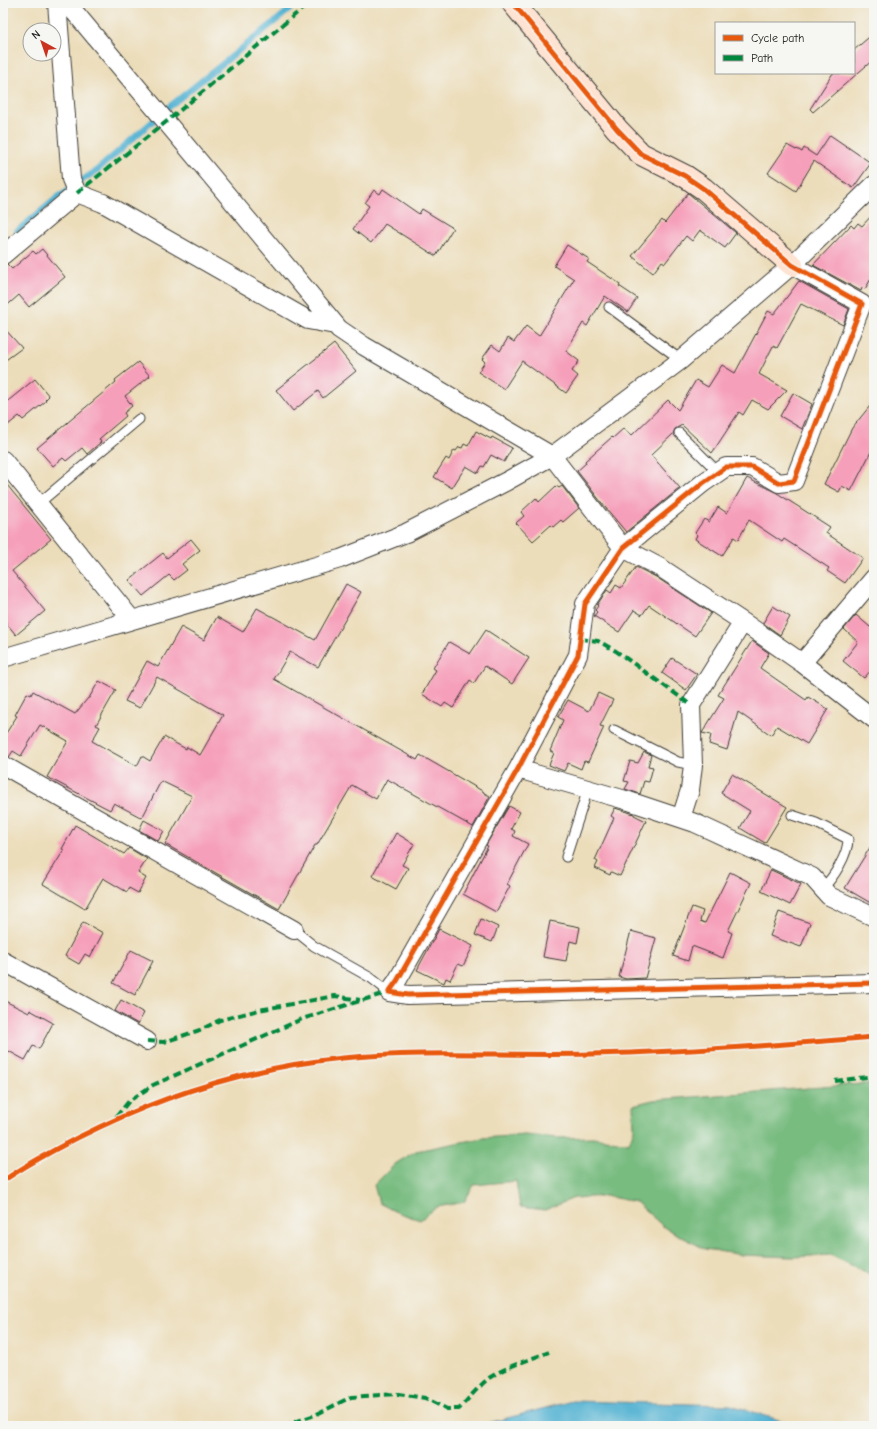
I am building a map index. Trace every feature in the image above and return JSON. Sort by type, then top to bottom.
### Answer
[{"type":"street","points":[[57,3],[71,179],[77,193],[103,203],[308,320],[335,325]]},
{"type":"street","points":[[67,3],[335,325],[364,346],[552,456],[623,548],[661,568],[743,622],[802,663],[874,719]]},
{"type":"street","points":[[513,3],[617,129],[641,154],[685,176],[704,189],[792,265],[862,304],[794,481],[779,483],[752,467],[726,467],[703,483],[623,548],[585,604],[578,655],[518,769],[397,981],[389,992],[408,995],[874,983]]},
{"type":"street","points":[[3,658],[340,559],[406,533],[507,481],[552,456],[681,360],[792,265],[874,185]]},
{"type":"street","points":[[3,255],[77,193]]},
{"type":"street","points":[[3,460],[132,620]]},
{"type":"street","points":[[802,663],[874,578]]},
{"type":"street","points":[[681,818],[690,790],[693,765],[691,705],[743,622]]},
{"type":"street","points":[[3,765],[294,930]]},
{"type":"street","points":[[518,769],[629,801],[695,823],[812,877],[829,896],[874,916]]},
{"type":"street","points":[[3,961],[146,1041]]},
{"type":"lane","points":[[609,307],[681,360]]},
{"type":"lane","points":[[38,504],[139,419]]},
{"type":"lane","points":[[679,433],[718,472]]},
{"type":"lane","points":[[614,730],[678,762],[693,765]]},
{"type":"lane","points":[[566,857],[588,789]]},
{"type":"lane","points":[[792,815],[816,823],[848,838],[848,847],[832,879],[822,889]]},
{"type":"lane","points":[[294,930],[314,946],[372,978],[389,992]]},
{"type":"green space","points":[[874,1083],[874,1276],[830,1255],[793,1257],[742,1255],[705,1249],[665,1228],[636,1202],[606,1196],[574,1198],[545,1210],[520,1207],[516,1181],[474,1185],[464,1202],[437,1207],[420,1220],[396,1212],[379,1203],[374,1185],[395,1164],[416,1151],[482,1138],[525,1135],[558,1138],[593,1137],[629,1143],[634,1129],[633,1105],[653,1100]]},
{"type":"water","points":[[572,1401],[731,1405],[798,1426],[477,1426]]},
{"type":"building","points":[[874,33],[874,59],[813,112],[810,109],[832,74],[855,74],[855,49]]},
{"type":"building","points":[[830,135],[871,163],[853,188],[814,161],[796,191],[768,173],[787,145],[802,152],[804,148],[816,156]]},
{"type":"building","points":[[383,189],[419,214],[422,209],[453,228],[436,256],[385,224],[371,243],[353,229],[369,206],[365,203],[374,190],[380,194]]},
{"type":"building","points":[[688,193],[736,233],[725,248],[700,230],[692,241],[686,236],[665,263],[662,261],[653,273],[632,256],[662,220],[665,223]]},
{"type":"building","points":[[874,213],[874,274],[865,289],[862,288],[861,291],[813,265],[851,225],[854,228],[858,223],[862,226]]},
{"type":"building","points":[[567,245],[589,259],[587,262],[620,284],[619,286],[637,298],[628,312],[605,296],[587,326],[583,323],[566,351],[579,361],[572,371],[578,376],[566,393],[522,361],[504,389],[478,372],[485,362],[482,359],[492,345],[500,351],[508,338],[514,342],[526,326],[539,336],[574,279],[554,266]]},
{"type":"building","points":[[42,249],[65,277],[29,307],[19,295],[3,309],[3,265],[7,264],[12,269],[33,251],[36,254]]},
{"type":"building","points":[[799,281],[849,309],[843,325],[801,304],[777,348],[773,346],[759,374],[787,390],[768,409],[752,400],[743,415],[739,412],[712,453],[682,425],[675,429],[673,434],[651,455],[680,488],[626,532],[577,471],[586,463],[585,461],[624,428],[631,436],[668,400],[678,410],[696,380],[708,387],[722,365],[735,373],[768,311],[774,314]]},
{"type":"building","points":[[3,327],[22,348],[3,362]]},
{"type":"building","points":[[334,344],[356,371],[323,398],[318,391],[293,411],[276,390]]},
{"type":"building","points":[[138,362],[150,376],[125,396],[132,406],[124,413],[126,416],[99,439],[101,442],[87,454],[82,448],[66,461],[63,458],[53,466],[37,448],[116,382],[115,380]]},
{"type":"building","points":[[35,379],[49,396],[45,400],[46,401],[23,420],[19,416],[3,429],[3,405]]},
{"type":"building","points":[[793,393],[812,404],[802,429],[780,416]]},
{"type":"building","points":[[874,401],[874,446],[851,491],[842,486],[839,492],[824,484],[852,428]]},
{"type":"building","points":[[476,431],[491,439],[492,437],[512,448],[504,462],[491,455],[484,467],[482,466],[478,473],[466,466],[452,488],[434,477],[446,458],[449,460],[454,450],[456,451],[459,447],[462,448],[464,444],[468,446]]},
{"type":"building","points":[[747,478],[777,493],[830,527],[826,533],[863,558],[845,583],[827,571],[829,568],[784,539],[782,542],[749,520],[738,540],[734,537],[722,556],[695,539],[697,535],[695,533],[704,519],[709,522],[718,507],[727,513]]},
{"type":"building","points":[[3,480],[51,539],[12,571],[45,611],[16,635],[3,619]]},
{"type":"building","points":[[556,486],[559,488],[562,486],[579,508],[563,522],[561,520],[553,527],[551,525],[533,541],[516,523],[524,516],[521,512],[536,498],[539,502]]},
{"type":"building","points":[[191,539],[200,550],[182,564],[187,570],[174,580],[169,575],[143,596],[129,580],[163,553],[167,558]]},
{"type":"building","points":[[636,567],[656,577],[711,613],[695,636],[649,605],[642,615],[634,610],[619,632],[594,616],[597,612],[595,610],[598,606],[597,605],[607,590],[611,593],[616,585],[621,588]]},
{"type":"building","points":[[346,584],[361,592],[318,667],[290,652],[274,679],[417,760],[420,755],[490,796],[473,827],[387,779],[376,799],[352,785],[317,845],[315,845],[279,909],[165,844],[192,796],[161,781],[142,818],[114,803],[110,810],[47,777],[68,741],[40,725],[21,756],[13,751],[9,757],[3,755],[3,738],[17,716],[15,715],[27,693],[31,695],[33,691],[75,714],[89,698],[99,681],[116,690],[96,725],[100,727],[92,741],[137,766],[142,756],[150,761],[164,737],[186,749],[187,747],[200,755],[223,715],[157,677],[140,708],[125,701],[147,661],[158,667],[181,627],[204,640],[217,617],[243,632],[257,608],[315,640]]},
{"type":"building","points":[[773,606],[790,617],[780,635],[763,623]]},
{"type":"building","points":[[856,615],[870,627],[874,623],[874,667],[864,678],[843,661],[858,642],[844,629]]},
{"type":"building","points":[[486,630],[529,658],[512,684],[485,666],[474,683],[470,680],[453,708],[445,703],[442,707],[422,694],[436,670],[433,668],[449,642],[470,654]]},
{"type":"building","points":[[752,641],[769,653],[760,668],[806,700],[808,697],[828,709],[807,744],[777,726],[771,735],[738,712],[727,750],[709,744],[711,735],[702,733],[724,698],[718,695]]},
{"type":"building","points":[[672,658],[697,674],[686,690],[662,673]]},
{"type":"building","points":[[598,693],[613,700],[600,726],[604,727],[588,762],[584,761],[581,769],[568,763],[564,771],[549,765],[554,753],[550,751],[563,720],[558,717],[568,700],[589,711]]},
{"type":"building","points":[[644,752],[651,755],[648,766],[653,767],[649,782],[644,781],[640,794],[625,789],[629,782],[624,781],[630,761],[638,763]]},
{"type":"building","points":[[732,774],[787,807],[765,843],[740,828],[750,811],[721,793]]},
{"type":"building","points":[[509,806],[520,812],[511,829],[515,831],[513,836],[528,844],[507,884],[510,886],[496,912],[463,894],[488,846],[486,845]]},
{"type":"building","points":[[615,808],[634,814],[646,821],[620,876],[611,872],[610,875],[595,868],[598,862],[595,860],[614,818],[611,816]]},
{"type":"building","points":[[144,820],[164,831],[158,841],[139,830]]},
{"type":"building","points":[[75,825],[124,854],[129,848],[147,859],[138,873],[146,878],[138,893],[129,888],[127,892],[103,878],[85,909],[43,884],[64,850],[62,849]]},
{"type":"building","points":[[396,833],[414,844],[402,865],[408,868],[396,889],[372,876]]},
{"type":"building","points":[[874,841],[874,905],[845,888]]},
{"type":"building","points":[[771,870],[801,884],[790,905],[761,891]]},
{"type":"building","points":[[730,872],[751,883],[728,931],[732,933],[723,958],[692,946],[688,961],[673,956],[692,907],[703,911],[700,921],[705,923]]},
{"type":"building","points":[[779,912],[810,923],[801,947],[770,936]]},
{"type":"building","points":[[481,919],[498,927],[492,942],[475,935]]},
{"type":"building","points":[[550,921],[580,927],[577,943],[570,941],[566,961],[543,957]]},
{"type":"building","points":[[83,922],[103,933],[90,957],[85,954],[79,964],[65,956]]},
{"type":"building","points":[[439,929],[473,946],[463,966],[458,964],[450,980],[446,978],[444,983],[417,970]]},
{"type":"building","points":[[631,931],[656,938],[645,978],[626,979],[619,977]]},
{"type":"building","points":[[131,950],[153,961],[135,995],[113,983]]},
{"type":"building","points":[[3,1000],[29,1013],[30,1010],[53,1023],[39,1049],[33,1046],[25,1060],[3,1048]]},
{"type":"building","points":[[121,1000],[144,1013],[138,1024],[115,1011]]},
{"type":"waterway","points":[[17,231],[58,197],[97,170],[170,106],[298,3]]},
{"type":"marked path","points":[[77,193],[166,122],[309,3]]},
{"type":"marked path","points":[[580,639],[598,641],[616,651],[691,705]]},
{"type":"marked path","points":[[116,1117],[129,1101],[153,1085],[302,1019],[389,992]]},
{"type":"marked path","points":[[147,1041],[164,1042],[200,1030],[220,1020],[259,1010],[335,996],[360,1000]]},
{"type":"marked path","points":[[835,1081],[874,1076]]},
{"type":"marked path","points":[[283,1426],[315,1415],[351,1397],[398,1394],[425,1398],[447,1409],[459,1409],[489,1378],[511,1367],[549,1352]]},
{"type":"cycle path","points":[[513,3],[617,129],[641,154],[685,176],[704,189],[792,265],[862,304],[794,481],[779,483],[752,467],[726,467],[703,483],[623,548],[585,604],[578,655],[518,769],[397,981],[389,992],[408,995],[874,983]]},
{"type":"cycle path","points":[[3,1181],[68,1143],[140,1109],[240,1076],[308,1062],[405,1054],[591,1054],[662,1052],[874,1037]]}]
